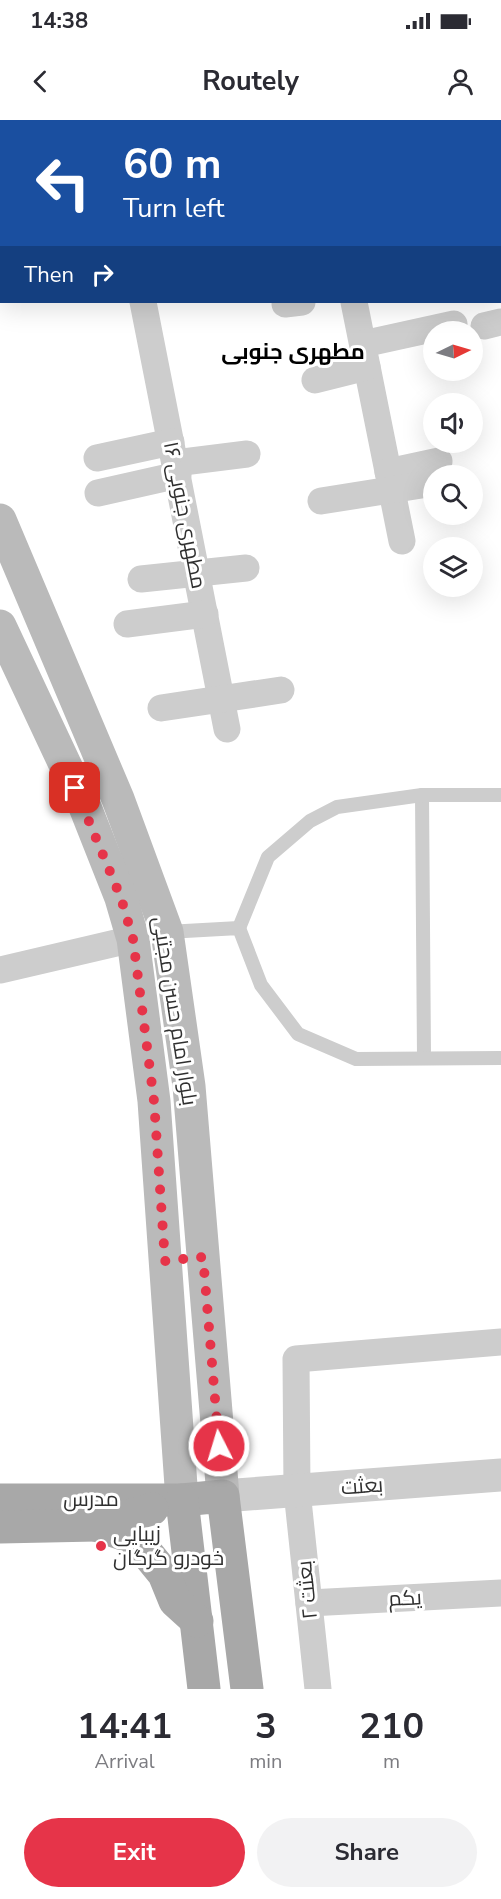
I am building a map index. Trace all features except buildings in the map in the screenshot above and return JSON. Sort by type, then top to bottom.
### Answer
[{"type":"main road","name":"بلوار امام حسن مجتبی","points":[[0,520],[118,799],[167,932],[189,1086],[224,1496]]},
{"type":"main road","name":"بلوار امام حسن مجتبی","points":[[0,626],[85,807],[121,898],[133,939],[154,1101],[182,1500]]},
{"type":"main road","points":[[165,1261],[203,1257]]},
{"type":"main road","points":[[0,1527],[96,1525],[182,1500],[224,1496],[247,1689]]},
{"type":"main road","name":"مدرس","points":[[0,1500],[182,1500]]},
{"type":"main road","points":[[182,1500],[204,1689]]},
{"type":"main road","points":[[96,1525],[126,1535],[142,1547],[164,1574],[175,1601],[196,1621]]},
{"type":"street","name":"۱۶ مطهری جنوبی","points":[[143,303],[227,729]]},
{"type":"street","points":[[354,303],[402,540]]},
{"type":"street","points":[[315,380],[365,356],[423,335]]},
{"type":"street","points":[[97,458],[174,460],[247,454]]},
{"type":"street","points":[[98,493],[174,460]]},
{"type":"street","points":[[321,501],[390,481],[423,475]]},
{"type":"street","points":[[141,579],[246,568]]},
{"type":"street","points":[[127,624],[205,614]]},
{"type":"street","points":[[161,708],[281,690]]},
{"type":"street","points":[[0,970],[133,939]]},
{"type":"street","name":"۲ بعثت","points":[[318,1689],[297,1491],[296,1359],[501,1341]]},
{"type":"street","name":"بعثت","points":[[224,1496],[501,1475]]},
{"type":"street","name":"یکم","points":[[309,1603],[501,1593]]},
{"type":"lane","points":[[501,795],[422,795],[337,807],[310,821],[268,856],[239,928],[261,985],[298,1034],[356,1059],[501,1058]]},
{"type":"lane","points":[[422,795],[423,1057]]},
{"type":"lane","points":[[167,932],[239,928]]},
{"type":"place","name":"زیبایی خودرو گرگان","points":[[101,1546]]},
{"type":"district","name":"مطهری جنوبی","points":[[293,352]]},
{"type":"route","points":[[75,788],[85,807],[121,898],[133,939],[154,1101],[165,1261],[203,1257],[219,1446]]}]
